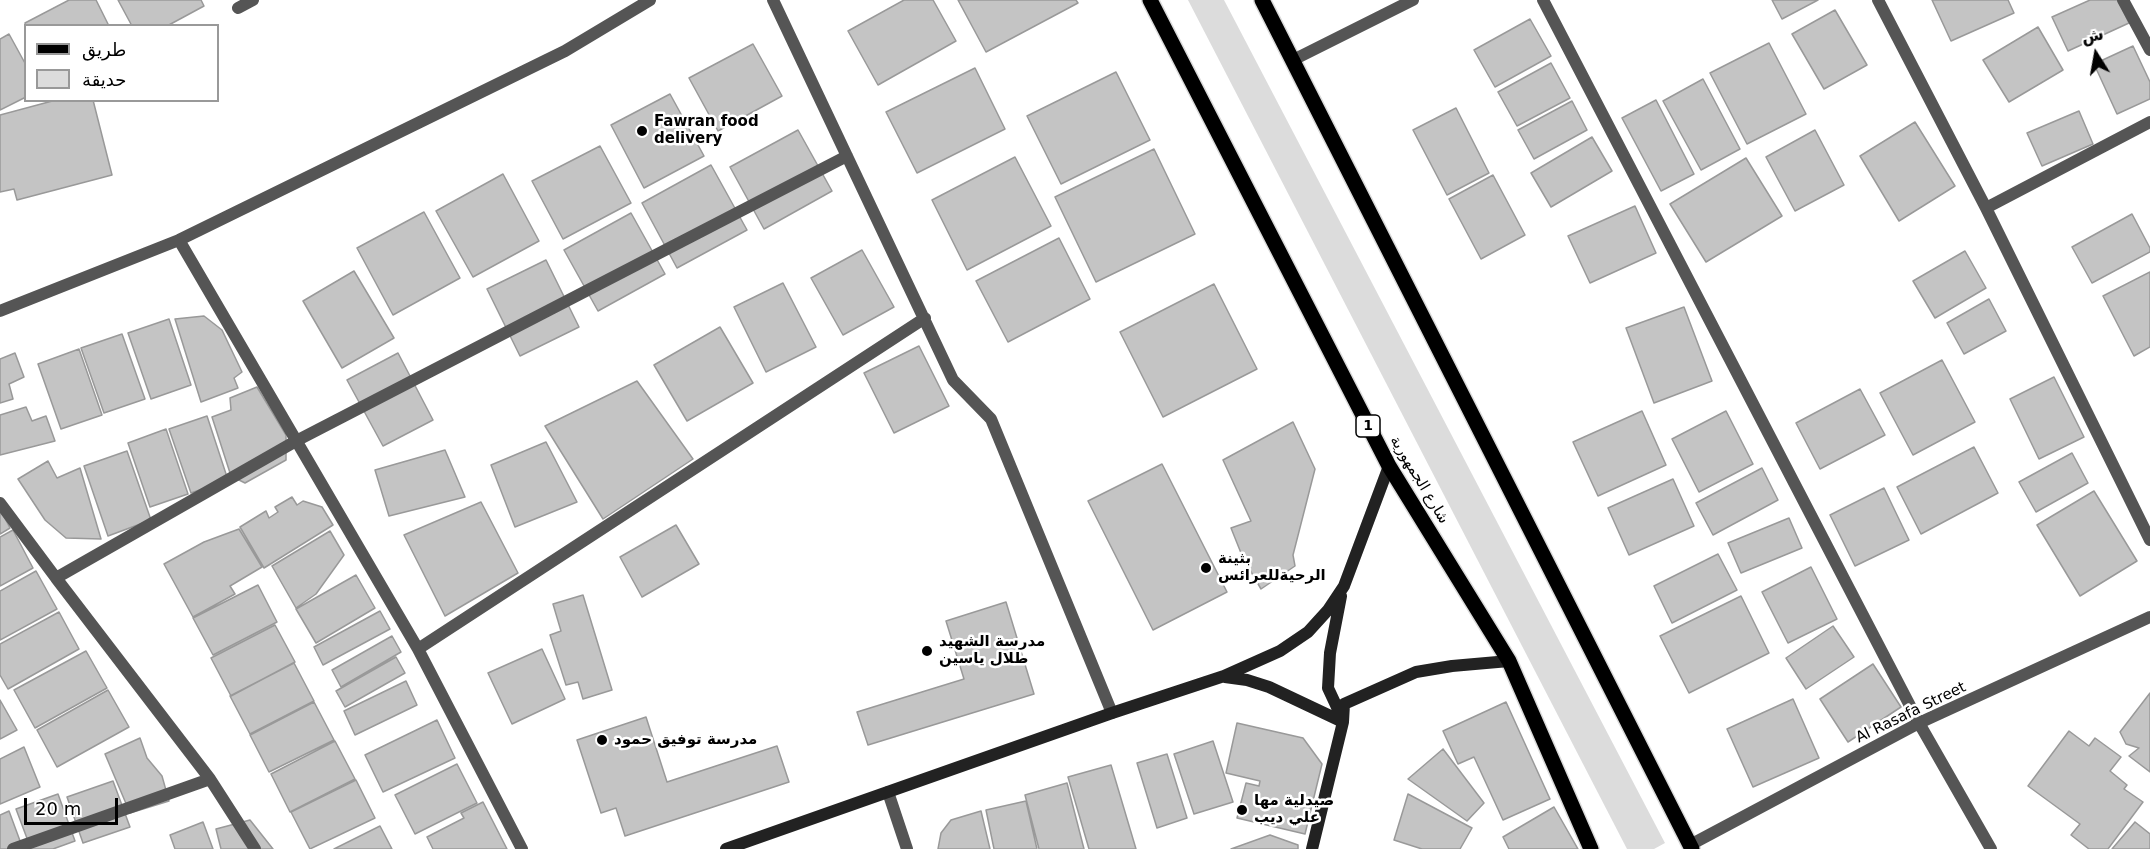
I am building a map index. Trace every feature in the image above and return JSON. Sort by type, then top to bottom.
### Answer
[{"type":"main road","name":"شارع الجمهورية","points":[[1150,0],[1389,466],[1509,661],[1591,849]]},
{"type":"main road","points":[[1262,0],[1691,847]]},
{"type":"street","points":[[238,8],[253,0]]},
{"type":"street","points":[[0,311],[179,240],[565,51],[650,0]]},
{"type":"street","points":[[772,0],[954,380],[991,419],[1112,712]]},
{"type":"street","points":[[1293,60],[1413,0]]},
{"type":"street","points":[[1543,0],[1919,723],[1991,849]]},
{"type":"street","points":[[1878,0],[1986,208],[2150,540]]},
{"type":"street","points":[[2123,0],[2150,50]]},
{"type":"street","points":[[1986,208],[2150,122]]},
{"type":"street","points":[[56,578],[296,441],[847,156]]},
{"type":"street","points":[[179,240],[418,649],[522,849]]},
{"type":"street","points":[[418,649],[925,318]]},
{"type":"street","points":[[1343,722],[1328,688],[1335,620],[1344,586],[1389,466]]},
{"type":"street","points":[[0,503],[210,779],[255,849]]},
{"type":"street","points":[[726,849],[1112,712],[1224,676],[1280,651],[1308,632],[1328,610],[1344,586]]},
{"type":"street","name":"Al Rasafa Street","points":[[1691,847],[1919,723],[2150,617]]},
{"type":"street","points":[[1312,849],[1343,722],[1344,704],[1416,672],[1509,661]]},
{"type":"street","points":[[1224,676],[1269,687],[1343,722]]},
{"type":"street","points":[[13,849],[210,779]]},
{"type":"street","points":[[888,792],[907,849]]},
{"type":"green space","points":[[1188,0],[1224,0],[1665,843],[1654,849],[1627,849]]},
{"type":"building","points":[[69,0],[96,0],[108,24],[25,24]]},
{"type":"building","points":[[118,0],[201,0],[204,6],[171,24],[131,24]]},
{"type":"building","points":[[904,0],[933,0],[956,41],[878,85],[848,31]]},
{"type":"building","points":[[958,0],[1076,0],[1078,3],[986,52]]},
{"type":"building","points":[[1772,0],[1818,0],[1782,19]]},
{"type":"building","points":[[1932,0],[2008,0],[2014,13],[1951,41]]},
{"type":"building","points":[[2090,0],[2118,0],[2129,23],[2068,51],[2052,17]]},
{"type":"building","points":[[1835,10],[1867,65],[1824,89],[1792,34]]},
{"type":"building","points":[[1530,19],[1551,56],[1495,87],[1474,50]]},
{"type":"building","points":[[2038,27],[2063,70],[2009,102],[1983,60]]},
{"type":"building","points":[[9,34],[24,61],[24,98],[0,110],[0,39]]},
{"type":"building","points":[[1769,43],[1806,114],[1747,144],[1710,73]]},
{"type":"building","points":[[753,44],[782,96],[718,131],[689,78]]},
{"type":"building","points":[[2133,46],[2150,82],[2150,99],[2117,114],[2094,64]]},
{"type":"building","points":[[1551,63],[1570,98],[1517,126],[1498,92]]},
{"type":"building","points":[[975,68],[1005,129],[917,173],[886,112]]},
{"type":"building","points":[[1116,72],[1150,140],[1061,184],[1027,116]]},
{"type":"building","points":[[1703,79],[1740,149],[1701,170],[1663,101]]},
{"type":"building","points":[[670,94],[704,156],[644,188],[611,125]]},
{"type":"building","points":[[1656,100],[1694,174],[1661,191],[1622,118]]},
{"type":"building","points":[[1572,101],[1587,130],[1534,159],[1518,130]]},
{"type":"building","points":[[49,102],[94,102],[112,175],[17,200],[14,189],[0,192],[0,115]]},
{"type":"building","points":[[1456,108],[1489,173],[1447,195],[1413,130]]},
{"type":"building","points":[[2079,111],[2093,144],[2042,166],[2027,133]]},
{"type":"building","points":[[1915,122],[1955,186],[1899,221],[1860,156]]},
{"type":"building","points":[[798,130],[832,191],[764,229],[730,167]]},
{"type":"building","points":[[1815,130],[1844,185],[1795,211],[1766,157]]},
{"type":"building","points":[[1592,137],[1612,171],[1551,207],[1531,173]]},
{"type":"building","points":[[600,146],[631,203],[563,239],[532,181]]},
{"type":"building","points":[[1154,149],[1195,234],[1096,282],[1055,197]]},
{"type":"building","points":[[1015,157],[1051,226],[967,270],[932,200]]},
{"type":"building","points":[[1746,158],[1782,216],[1706,262],[1670,204]]},
{"type":"building","points":[[711,165],[747,230],[677,268],[642,203]]},
{"type":"building","points":[[503,174],[539,241],[473,277],[436,211]]},
{"type":"building","points":[[1493,175],[1525,235],[1481,259],[1449,199]]},
{"type":"building","points":[[1635,206],[1656,253],[1590,283],[1568,236]]},
{"type":"building","points":[[424,212],[460,278],[393,315],[357,248]]},
{"type":"building","points":[[631,213],[665,274],[598,311],[564,250]]},
{"type":"building","points":[[2132,214],[2150,252],[2092,283],[2072,247]]},
{"type":"building","points":[[1059,238],[1090,299],[1008,342],[976,281]]},
{"type":"building","points":[[862,250],[894,307],[843,335],[811,278]]},
{"type":"building","points":[[1965,251],[1986,288],[1935,318],[1913,281]]},
{"type":"building","points":[[546,260],[579,327],[520,356],[487,289]]},
{"type":"building","points":[[354,271],[394,338],[342,368],[303,301]]},
{"type":"building","points":[[2150,272],[2150,347],[2134,356],[2103,296]]},
{"type":"building","points":[[783,283],[816,347],[766,372],[734,307]]},
{"type":"building","points":[[1214,284],[1257,369],[1163,417],[1120,332]]},
{"type":"building","points":[[1989,299],[2006,331],[1964,354],[1947,323]]},
{"type":"building","points":[[1684,307],[1712,381],[1654,403],[1626,328]]},
{"type":"building","points":[[204,316],[222,330],[242,372],[234,378],[238,388],[201,402],[175,319]]},
{"type":"building","points":[[169,319],[191,385],[151,399],[128,333]]},
{"type":"building","points":[[720,327],[753,383],[687,421],[654,365]]},
{"type":"building","points":[[122,334],[145,399],[104,413],[81,348]]},
{"type":"building","points":[[919,346],[949,406],[894,433],[864,373]]},
{"type":"building","points":[[79,349],[102,415],[61,429],[38,364]]},
{"type":"building","points":[[15,353],[24,377],[9,384],[13,399],[0,403],[0,359]]},
{"type":"building","points":[[398,353],[433,420],[383,446],[347,380]]},
{"type":"building","points":[[1942,360],[1975,422],[1913,455],[1880,393]]},
{"type":"building","points":[[2054,377],[2084,437],[2039,459],[2010,399]]},
{"type":"building","points":[[637,381],[693,459],[603,519],[545,426]]},
{"type":"building","points":[[257,387],[286,435],[286,460],[245,483],[231,476],[212,417],[231,410],[230,398]]},
{"type":"building","points":[[1860,389],[1885,435],[1820,469],[1796,423]]},
{"type":"building","points":[[26,407],[32,421],[46,416],[55,441],[0,455],[0,415]]},
{"type":"building","points":[[1642,411],[1666,465],[1598,496],[1573,442]]},
{"type":"building","points":[[1726,411],[1753,464],[1699,492],[1672,439]]},
{"type":"building","points":[[207,416],[228,480],[191,493],[169,429]]},
{"type":"building","points":[[1293,422],[1315,469],[1293,555],[1295,566],[1261,589],[1243,558],[1231,528],[1251,521],[1223,460]]},
{"type":"building","points":[[166,429],[188,494],[150,507],[128,443]]},
{"type":"building","points":[[546,442],[577,502],[515,527],[491,465]]},
{"type":"building","points":[[1974,447],[1998,493],[1921,534],[1897,487]]},
{"type":"building","points":[[445,450],[465,497],[389,516],[375,470]]},
{"type":"building","points":[[127,451],[151,520],[108,536],[84,466]]},
{"type":"building","points":[[2072,453],[2088,483],[2036,512],[2019,482]]},
{"type":"building","points":[[48,461],[57,478],[80,468],[101,539],[66,538],[45,520],[18,479]]},
{"type":"building","points":[[1162,464],[1227,592],[1153,630],[1088,501]]},
{"type":"building","points":[[1762,468],[1778,500],[1713,535],[1696,503]]},
{"type":"building","points":[[1673,479],[1694,526],[1629,555],[1608,508]]},
{"type":"building","points":[[1884,488],[1909,540],[1855,566],[1830,515]]},
{"type":"building","points":[[2094,491],[2137,561],[2080,596],[2037,525]]},
{"type":"building","points":[[292,497],[297,505],[303,501],[322,507],[333,525],[264,568],[240,527],[266,511],[269,518],[278,512],[275,507]]},
{"type":"building","points":[[481,502],[518,573],[445,616],[404,535]]},
{"type":"building","points":[[0,509],[10,528],[0,534]]},
{"type":"building","points":[[1789,518],[1802,548],[1741,573],[1728,543]]},
{"type":"building","points":[[676,525],[699,564],[642,597],[620,557]]},
{"type":"building","points":[[239,529],[262,567],[230,586],[235,594],[193,617],[164,564],[204,542]]},
{"type":"building","points":[[13,530],[33,568],[0,586],[0,537]]},
{"type":"building","points":[[330,531],[344,555],[316,594],[296,608],[272,566]]},
{"type":"building","points":[[1718,554],[1737,590],[1672,623],[1654,586]]},
{"type":"building","points":[[1811,567],[1837,619],[1788,643],[1762,592]]},
{"type":"building","points":[[36,571],[57,609],[0,640],[0,591]]},
{"type":"building","points":[[356,575],[375,608],[316,643],[296,609]]},
{"type":"building","points":[[258,585],[277,622],[213,655],[193,618]]},
{"type":"building","points":[[583,595],[612,690],[583,699],[578,682],[566,685],[550,635],[561,631],[553,604]]},
{"type":"building","points":[[1741,596],[1769,653],[1689,693],[1660,636]]},
{"type":"building","points":[[1006,602],[1034,694],[868,745],[857,712],[964,679],[946,621]]},
{"type":"building","points":[[380,611],[390,629],[323,665],[314,647]]},
{"type":"building","points":[[59,612],[79,649],[8,689],[0,675],[0,644]]},
{"type":"building","points":[[275,625],[295,662],[231,696],[211,658]]},
{"type":"building","points":[[1833,626],[1854,657],[1806,689],[1786,658]]},
{"type":"building","points":[[392,636],[401,652],[341,687],[332,670]]},
{"type":"building","points":[[542,649],[565,699],[512,724],[488,673]]},
{"type":"building","points":[[86,651],[107,688],[35,728],[14,690]]},
{"type":"building","points":[[396,657],[405,673],[345,707],[336,691]]},
{"type":"building","points":[[294,663],[314,701],[250,734],[230,696]]},
{"type":"building","points":[[1873,664],[1901,707],[1848,742],[1820,699]]},
{"type":"building","points":[[406,681],[417,705],[355,735],[344,711]]},
{"type":"building","points":[[108,690],[129,727],[57,767],[37,730]]},
{"type":"building","points":[[2150,693],[2150,772],[2129,756],[2139,748],[2126,744],[2120,732]]},
{"type":"building","points":[[1793,699],[1819,758],[1753,787],[1727,729]]},
{"type":"building","points":[[0,700],[17,730],[0,739]]},
{"type":"building","points":[[314,702],[334,740],[269,772],[250,735]]},
{"type":"building","points":[[1506,702],[1550,799],[1503,820],[1474,757],[1458,764],[1443,731]]},
{"type":"building","points":[[646,717],[667,782],[777,746],[789,782],[625,836],[616,808],[601,813],[577,740]]},
{"type":"building","points":[[437,720],[455,758],[383,792],[365,755]]},
{"type":"building","points":[[1237,723],[1303,738],[1322,764],[1305,834],[1237,818],[1246,783],[1259,786],[1260,781],[1226,773]]},
{"type":"building","points":[[2069,731],[2089,746],[2095,738],[2121,757],[2110,771],[2127,785],[2124,789],[2143,802],[2108,849],[2089,849],[2071,835],[2080,824],[2028,786]]},
{"type":"building","points":[[140,738],[147,758],[162,776],[169,801],[130,813],[105,754]]},
{"type":"building","points":[[335,741],[355,779],[290,812],[271,774]]},
{"type":"building","points":[[1213,741],[1233,802],[1194,814],[1174,754]]},
{"type":"building","points":[[24,747],[40,787],[0,804],[0,759]]},
{"type":"building","points":[[1443,749],[1484,803],[1467,821],[1408,779]]},
{"type":"building","points":[[1167,754],[1187,818],[1157,828],[1137,763]]},
{"type":"building","points":[[457,764],[477,803],[415,834],[395,795]]},
{"type":"building","points":[[1111,765],[1136,849],[1089,849],[1068,777]]},
{"type":"building","points":[[356,780],[375,818],[310,849],[291,812]]},
{"type":"building","points":[[113,781],[130,827],[83,843],[67,797]]},
{"type":"building","points":[[1067,783],[1084,849],[1039,849],[1025,795]]},
{"type":"building","points":[[58,794],[75,841],[53,849],[31,849],[16,809]]},
{"type":"building","points":[[1408,794],[1472,828],[1460,849],[1422,849],[1394,840]]},
{"type":"building","points":[[1026,801],[1037,849],[994,849],[986,810]]},
{"type":"building","points":[[483,802],[507,849],[433,849],[427,837],[464,818],[461,813]]},
{"type":"building","points":[[1554,807],[1578,849],[1509,849],[1503,837]]},
{"type":"building","points":[[9,811],[23,849],[0,849],[0,815]]},
{"type":"building","points":[[981,811],[990,849],[938,849],[941,833],[951,820]]},
{"type":"building","points":[[250,820],[273,849],[221,849],[216,829]]},
{"type":"building","points":[[203,822],[213,849],[175,849],[170,835]]},
{"type":"building","points":[[2135,822],[2150,834],[2150,849],[2112,849]]},
{"type":"building","points":[[380,826],[392,849],[334,849]]},
{"type":"building","points":[[1270,835],[1298,845],[1298,849],[1231,849]]},
{"type":"place","name":"Fawran food delivery","points":[[642,131]]},
{"type":"place","name":"بثينة الرحيةللعرائس","points":[[1206,568]]},
{"type":"place","name":"مدرسة الشهيد طلال ياسين","points":[[927,651]]},
{"type":"place","name":"مدرسة توفيق حمود","points":[[602,740]]},
{"type":"place","name":"صيدلية مها علي ديب","points":[[1242,810]]}]
